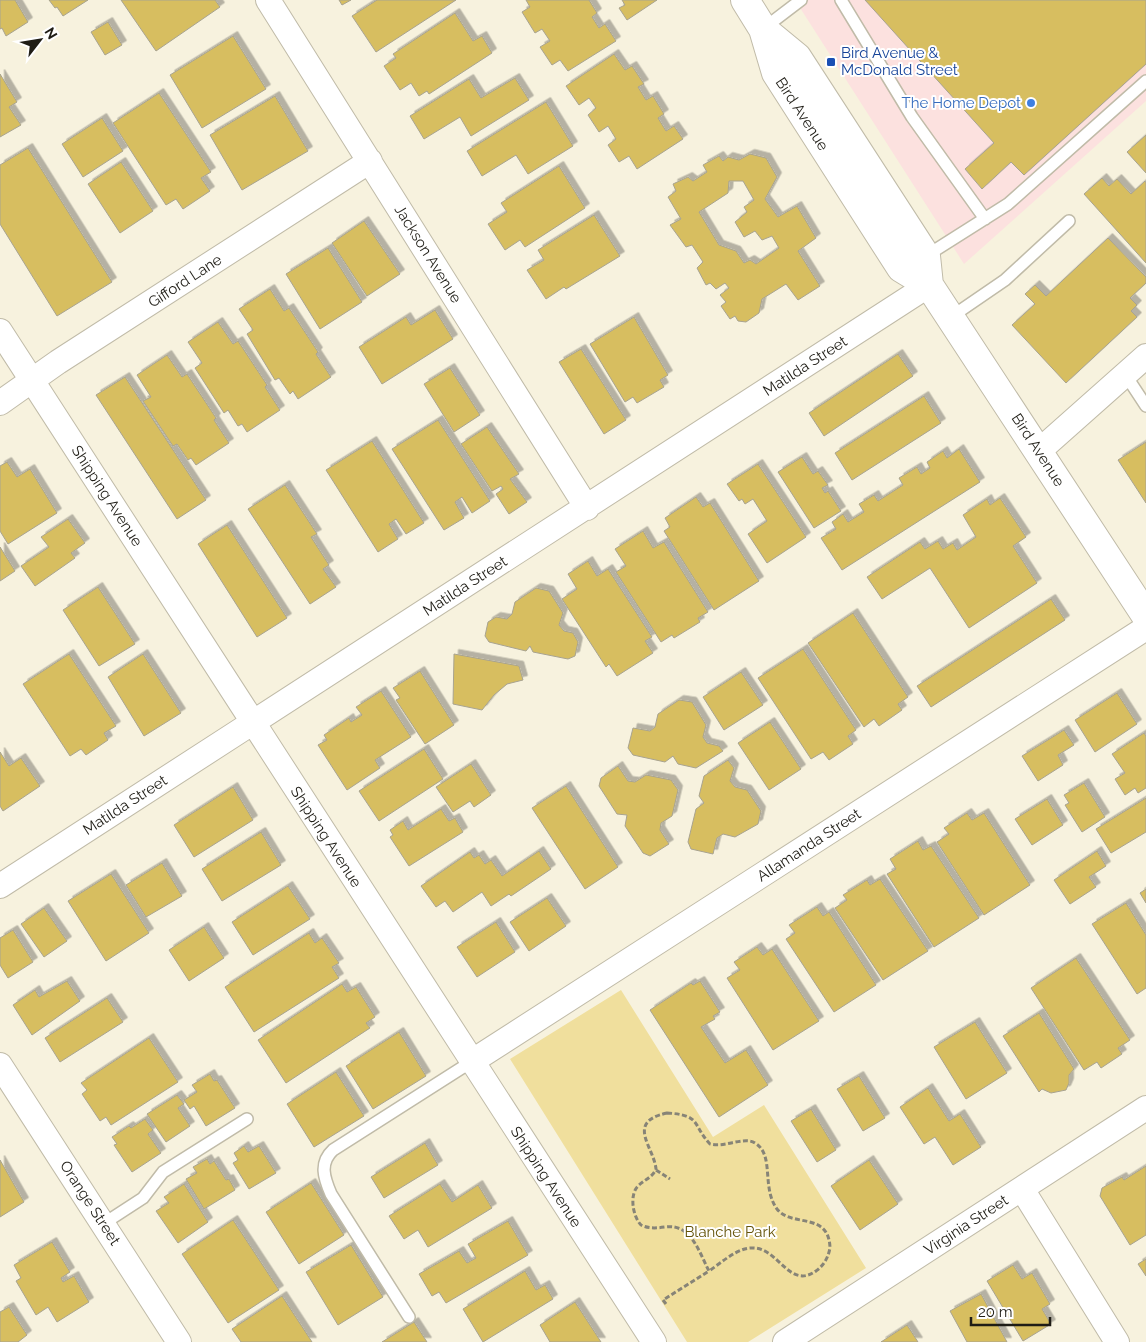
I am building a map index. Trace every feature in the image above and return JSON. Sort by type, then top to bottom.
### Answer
[{"type":"street","name":"Jackson Avenue","points":[[268,0],[587,508]]},
{"type":"street","name":"Bird Avenue","points":[[745,0],[763,29],[776,73],[901,268],[929,285],[1146,616]]},
{"type":"street","name":"Bird Avenue","points":[[763,29],[798,57],[926,256],[929,285]]},
{"type":"street","name":"Gifford Lane","points":[[0,403],[32,380],[370,161]]},
{"type":"street","name":"Matilda Street","points":[[0,886],[929,285]]},
{"type":"street","name":"Shipping Avenue","points":[[0,331],[654,1342]]},
{"type":"street","points":[[1039,451],[1146,356]]},
{"type":"street","name":"Allamanda Street","points":[[472,1062],[1146,628]]},
{"type":"street","name":"Orange Street","points":[[0,1065],[179,1342]]},
{"type":"street","name":"Virginia Street","points":[[785,1342],[1146,1108]]},
{"type":"street","points":[[1022,1189],[1117,1342]]},
{"type":"lane","points":[[763,29],[801,0]]},
{"type":"lane","points":[[842,0],[912,117],[985,219]]},
{"type":"lane","points":[[926,256],[1008,204],[1146,81]]},
{"type":"lane","points":[[951,317],[1005,280],[1069,221]]},
{"type":"lane","points":[[1125,374],[1146,406]]},
{"type":"lane","points":[[409,1317],[331,1194],[325,1180],[323,1167],[327,1156],[333,1150],[472,1062]]},
{"type":"lane","points":[[103,1224],[143,1198],[163,1172],[247,1118]]},
{"type":"path","points":[[666,1304],[663,1300],[740,1251],[751,1248],[767,1252],[793,1275],[806,1277],[818,1270],[825,1262],[830,1244],[826,1234],[818,1225],[787,1217],[776,1208],[767,1188],[766,1156],[760,1147],[751,1141],[725,1146],[710,1144],[696,1122],[691,1118],[676,1113],[661,1114],[648,1123],[644,1134],[656,1170],[670,1179]]},
{"type":"path","points":[[656,1170],[636,1189],[634,1210],[636,1219],[645,1227],[673,1226],[682,1229],[694,1242],[709,1271]]},
{"type":"shaded area","points":[[795,0],[1146,0],[1146,101],[964,264]]},
{"type":"green space","name":"Blanche Park","points":[[621,990],[713,1137],[764,1105],[866,1268],[748,1342],[687,1342],[510,1059]]},
{"type":"building","points":[[0,0],[15,0],[28,22],[6,36],[2,28],[0,29]]},
{"type":"building","points":[[49,0],[88,0],[63,16]]},
{"type":"building","points":[[121,0],[215,0],[220,7],[156,51]]},
{"type":"building","points":[[339,0],[351,0],[342,5]]},
{"type":"building","points":[[377,0],[456,0],[376,52],[352,16]]},
{"type":"building","points":[[526,0],[589,0],[597,13],[592,17],[599,28],[605,24],[616,41],[568,71],[560,60],[552,65],[540,47],[550,41],[542,29],[535,33],[522,12],[530,7]]},
{"type":"building","points":[[622,0],[657,0],[627,20],[619,8],[625,5]]},
{"type":"building","name":"The Home Depot","points":[[865,0],[1146,0],[1146,64],[1024,175],[1011,162],[982,189],[965,169],[994,143]]},
{"type":"building","points":[[455,13],[473,41],[482,36],[492,53],[429,94],[427,91],[419,96],[411,83],[400,90],[384,66],[396,58],[393,54]]},
{"type":"building","points":[[108,22],[122,45],[105,55],[91,32]]},
{"type":"building","points":[[233,36],[266,89],[202,128],[170,75]]},
{"type":"building","points":[[614,54],[625,70],[632,66],[644,84],[638,87],[646,100],[653,96],[664,114],[658,118],[666,131],[674,126],[683,139],[637,169],[629,156],[619,162],[608,145],[616,139],[608,126],[599,132],[588,115],[596,108],[589,98],[579,105],[566,86]]},
{"type":"building","points":[[0,74],[17,102],[9,107],[21,125],[0,137]]},
{"type":"building","points":[[515,78],[529,100],[471,136],[460,117],[424,139],[410,116],[469,79],[481,98]]},
{"type":"building","points":[[159,93],[211,172],[201,178],[210,191],[183,209],[176,199],[166,205],[113,123]]},
{"type":"building","points":[[275,96],[308,151],[242,190],[210,135]]},
{"type":"building","points":[[546,102],[573,146],[528,174],[516,155],[482,176],[467,151]]},
{"type":"building","points":[[102,118],[123,151],[83,177],[62,144]]},
{"type":"building","points":[[1146,135],[1146,173],[1127,152]]},
{"type":"building","points":[[28,148],[112,282],[57,316],[0,224],[0,165]]},
{"type":"building","points":[[750,154],[766,158],[777,177],[765,199],[778,217],[797,206],[816,238],[798,251],[820,286],[798,300],[786,284],[762,299],[759,313],[746,322],[738,321],[735,316],[730,319],[721,306],[726,302],[720,295],[729,288],[725,283],[716,289],[710,283],[706,285],[697,268],[703,262],[692,245],[686,247],[670,225],[681,219],[668,197],[676,191],[673,184],[688,177],[693,181],[707,172],[703,165],[719,156],[723,161],[728,157],[739,160]],"holes":[[[729,181],[743,181],[754,200],[744,207],[747,212],[735,222],[744,237],[755,231],[762,240],[772,236],[779,248],[756,264],[750,260],[744,263],[736,251],[719,245],[699,212],[728,193]]]},
{"type":"building","points":[[121,162],[153,211],[120,233],[88,184]]},
{"type":"building","points":[[559,166],[585,208],[525,247],[520,240],[505,250],[488,224],[507,212],[501,203]]},
{"type":"building","points":[[1102,178],[1109,186],[1117,179],[1131,194],[1145,181],[1146,263],[1084,194]]},
{"type":"building","points":[[594,215],[620,256],[546,299],[527,270],[544,260],[538,250]]},
{"type":"building","points":[[364,221],[400,274],[367,296],[332,243]]},
{"type":"building","points":[[1108,238],[1146,277],[1146,283],[1130,298],[1137,305],[1131,311],[1137,317],[1066,383],[1012,325],[1035,304],[1025,294],[1035,285],[1046,296]]},
{"type":"building","points":[[328,248],[362,302],[320,329],[286,274]]},
{"type":"building","points":[[270,289],[284,311],[289,308],[318,352],[316,354],[331,377],[298,399],[293,391],[290,394],[279,378],[275,380],[247,334],[253,330],[239,309]]},
{"type":"building","points":[[435,310],[453,339],[382,384],[359,347],[406,317],[411,325]]},
{"type":"building","points":[[634,317],[668,375],[660,380],[664,387],[637,403],[633,397],[625,402],[590,344]]},
{"type":"building","points":[[218,322],[233,344],[238,341],[267,385],[265,387],[280,410],[247,432],[242,424],[238,426],[228,410],[224,413],[195,368],[202,363],[188,342]]},
{"type":"building","points":[[581,349],[626,420],[604,434],[559,362]]},
{"type":"building","points":[[898,354],[913,376],[824,436],[809,413]]},
{"type":"building","points":[[167,355],[182,377],[187,374],[216,418],[214,420],[229,443],[196,465],[191,458],[188,460],[177,444],[173,446],[143,401],[151,397],[137,375]]},
{"type":"building","points":[[450,368],[480,415],[454,432],[424,384]]},
{"type":"building","points":[[125,377],[206,500],[177,519],[96,395]]},
{"type":"building","points":[[924,396],[941,423],[852,480],[835,453]]},
{"type":"building","points":[[438,420],[490,501],[472,513],[462,497],[455,502],[464,518],[444,530],[392,449]]},
{"type":"building","points":[[487,427],[519,474],[510,479],[527,502],[509,514],[496,494],[503,489],[501,486],[492,491],[461,444]]},
{"type":"building","points":[[372,441],[424,523],[406,534],[396,519],[389,524],[398,539],[378,552],[326,470]]},
{"type":"building","points":[[1146,442],[1146,503],[1118,460]]},
{"type":"building","points":[[959,449],[980,482],[842,570],[821,538],[836,529],[832,522],[843,514],[848,522],[864,512],[859,504],[874,495],[878,501],[903,485],[899,478],[917,467],[921,474],[930,468],[927,462],[943,451],[947,458]]},
{"type":"building","points":[[802,457],[813,474],[818,471],[828,485],[822,488],[825,493],[828,491],[841,511],[814,528],[778,472]]},
{"type":"building","points":[[7,462],[17,477],[30,469],[57,513],[8,544],[0,531],[0,466]]},
{"type":"building","points":[[758,464],[806,537],[767,563],[748,534],[767,521],[753,499],[745,504],[742,499],[739,501],[727,484]]},
{"type":"building","points":[[285,485],[317,534],[311,537],[329,565],[323,569],[336,587],[310,604],[248,509]]},
{"type":"building","points":[[696,497],[703,507],[710,503],[759,581],[714,610],[664,531],[670,527],[665,518]]},
{"type":"building","points":[[1000,498],[1026,537],[1013,546],[1037,583],[969,628],[930,568],[882,599],[867,577],[920,542],[925,549],[938,541],[943,549],[953,543],[957,550],[976,537],[963,515],[987,499],[990,505]]},
{"type":"building","points":[[68,519],[85,543],[71,553],[75,558],[35,586],[21,566],[49,547],[41,537]]},
{"type":"building","points":[[227,525],[287,618],[257,637],[198,544]]},
{"type":"building","points":[[643,531],[653,548],[664,542],[708,612],[698,618],[700,622],[674,638],[672,635],[661,642],[616,572],[626,566],[615,549]]},
{"type":"building","points":[[0,547],[15,571],[0,581]]},
{"type":"building","points":[[588,561],[597,576],[608,569],[652,637],[645,641],[653,653],[617,676],[609,664],[606,667],[562,599],[577,589],[568,574]]},
{"type":"building","points":[[98,587],[135,644],[99,666],[63,610]]},
{"type":"building","points":[[536,588],[549,591],[563,613],[559,625],[564,631],[573,633],[578,642],[575,656],[568,659],[533,652],[530,646],[526,651],[489,642],[485,636],[488,622],[496,617],[507,619],[512,614],[515,602]]},
{"type":"building","points":[[1051,599],[1065,620],[931,707],[917,686]]},
{"type":"building","points":[[853,613],[908,697],[898,704],[902,710],[879,726],[874,719],[864,727],[808,643]]},
{"type":"building","points":[[803,649],[856,730],[848,736],[853,744],[829,760],[823,752],[811,759],[758,678]]},
{"type":"building","points":[[69,654],[116,726],[104,733],[108,740],[86,755],[81,749],[70,756],[23,684]]},
{"type":"building","points":[[143,654],[181,713],[144,736],[108,677]]},
{"type":"building","points":[[454,654],[519,666],[523,680],[507,684],[494,695],[482,710],[453,704]]},
{"type":"building","points":[[420,671],[454,725],[425,744],[396,700],[400,698],[393,688]]},
{"type":"building","points":[[741,672],[763,705],[724,730],[703,697]]},
{"type":"building","points":[[381,691],[411,737],[375,760],[380,768],[347,790],[318,745],[327,740],[324,735],[349,718],[351,722],[362,715],[356,707]]},
{"type":"building","points":[[1117,693],[1137,724],[1095,752],[1075,720]]},
{"type":"building","points":[[679,700],[692,702],[706,725],[703,737],[707,743],[719,746],[723,751],[696,768],[678,764],[673,756],[665,762],[633,755],[628,748],[633,728],[650,731],[655,727],[658,714]]},
{"type":"building","points":[[770,722],[801,769],[769,790],[738,743]]},
{"type":"building","points":[[1064,730],[1074,745],[1058,755],[1063,765],[1038,781],[1022,756]]},
{"type":"building","points":[[1144,733],[1146,736],[1146,788],[1138,793],[1135,788],[1125,795],[1115,779],[1125,773],[1112,754]]},
{"type":"building","points":[[424,749],[443,779],[379,821],[359,791]]},
{"type":"building","points":[[0,752],[9,766],[21,758],[40,786],[3,811],[0,806]]},
{"type":"building","points":[[728,760],[734,768],[730,781],[735,787],[747,790],[761,811],[758,824],[735,837],[723,834],[717,838],[713,854],[691,849],[688,842],[696,809],[704,803],[699,796],[704,776]]},
{"type":"building","points":[[471,764],[491,795],[474,807],[470,801],[453,812],[436,787]]},
{"type":"building","points":[[618,766],[628,781],[635,782],[646,775],[671,780],[678,790],[672,816],[661,823],[660,830],[669,844],[650,856],[643,853],[625,826],[627,815],[617,814],[599,786],[601,778]]},
{"type":"building","points":[[1084,783],[1105,817],[1082,832],[1065,805],[1069,803],[1064,795]]},
{"type":"building","points":[[566,786],[618,867],[585,889],[532,808]]},
{"type":"building","points":[[233,787],[253,820],[194,857],[174,825]]},
{"type":"building","points":[[1146,798],[1146,832],[1111,853],[1096,829]]},
{"type":"building","points":[[1047,799],[1063,825],[1032,845],[1015,819]]},
{"type":"building","points":[[441,809],[449,821],[455,818],[463,832],[409,866],[390,837],[393,835],[390,830],[403,821],[408,830]]},
{"type":"building","points":[[967,813],[972,820],[984,813],[1030,885],[984,915],[937,842],[949,834],[944,828]]},
{"type":"building","points":[[261,832],[281,865],[222,901],[202,869]]},
{"type":"building","points":[[918,841],[923,850],[931,846],[979,918],[934,947],[887,874],[896,869],[890,859]]},
{"type":"building","points":[[539,851],[551,869],[511,896],[509,894],[491,906],[482,892],[453,912],[445,901],[436,907],[421,886],[470,852],[474,858],[479,855],[485,864],[491,860],[502,876]]},
{"type":"building","points":[[1097,851],[1106,866],[1089,877],[1096,887],[1070,904],[1054,880]]},
{"type":"building","points":[[162,863],[182,896],[146,917],[126,885]]},
{"type":"building","points":[[111,874],[149,933],[106,961],[68,901]]},
{"type":"building","points":[[880,879],[928,951],[883,980],[835,908],[847,900],[843,895],[867,880],[870,885]]},
{"type":"building","points":[[288,886],[310,919],[253,955],[232,922]]},
{"type":"building","points":[[1146,889],[1146,903],[1140,893]]},
{"type":"building","points":[[547,898],[566,926],[529,951],[510,922]]},
{"type":"building","points":[[1126,903],[1146,935],[1146,988],[1137,994],[1092,924]]},
{"type":"building","points":[[817,907],[823,916],[829,912],[876,985],[834,1012],[786,939],[795,933],[789,925]]},
{"type":"building","points":[[44,908],[67,941],[44,957],[21,924]]},
{"type":"building","points":[[496,922],[515,952],[477,977],[457,947]]},
{"type":"building","points":[[204,927],[224,958],[189,981],[169,950]]},
{"type":"building","points":[[13,930],[33,962],[8,978],[0,965],[0,938]]},
{"type":"building","points":[[309,933],[315,943],[322,938],[339,963],[332,967],[339,978],[254,1032],[225,987]]},
{"type":"building","points":[[757,947],[763,955],[772,949],[819,1021],[773,1050],[727,978],[740,970],[734,962]]},
{"type":"building","points":[[1076,958],[1130,1040],[1118,1048],[1122,1054],[1101,1068],[1097,1062],[1084,1070],[1031,988]]},
{"type":"building","points":[[67,981],[80,1001],[32,1035],[13,1005],[35,990],[39,997]]},
{"type":"building","points":[[700,981],[720,1012],[713,1016],[715,1019],[701,1027],[725,1063],[746,1050],[768,1085],[719,1117],[650,1010],[691,983],[693,985]]},
{"type":"building","points":[[342,984],[347,992],[356,987],[375,1017],[366,1023],[370,1028],[286,1083],[258,1040]]},
{"type":"building","points":[[107,998],[123,1022],[60,1062],[45,1038]]},
{"type":"building","points":[[1039,1013],[1074,1069],[1069,1075],[1069,1083],[1066,1090],[1051,1093],[1042,1089],[1039,1092],[1003,1036]]},
{"type":"building","points":[[975,1022],[1007,1073],[966,1099],[934,1047]]},
{"type":"building","points":[[399,1032],[426,1076],[373,1109],[346,1066]]},
{"type":"building","points":[[149,1038],[178,1082],[111,1125],[106,1117],[100,1121],[82,1094],[87,1090],[81,1083]]},
{"type":"building","points":[[336,1072],[364,1116],[314,1147],[287,1104]]},
{"type":"building","points":[[210,1074],[214,1081],[217,1080],[235,1108],[206,1126],[194,1106],[190,1109],[184,1100],[197,1092],[192,1085]]},
{"type":"building","points":[[859,1076],[885,1118],[863,1131],[837,1089]]},
{"type":"building","points":[[928,1088],[949,1121],[960,1114],[981,1147],[953,1165],[935,1137],[924,1144],[900,1107]]},
{"type":"building","points":[[177,1095],[184,1104],[178,1108],[190,1126],[166,1142],[147,1114]]},
{"type":"building","points":[[811,1109],[836,1150],[817,1162],[791,1121]]},
{"type":"building","points":[[145,1119],[153,1130],[148,1134],[161,1153],[132,1172],[114,1145],[117,1144],[112,1137],[129,1126],[131,1128]]},
{"type":"building","points":[[425,1143],[438,1165],[384,1198],[371,1177]]},
{"type":"building","points":[[244,1146],[248,1152],[259,1146],[276,1173],[249,1189],[233,1163],[238,1160],[234,1153]]},
{"type":"building","points":[[207,1159],[210,1164],[214,1161],[226,1180],[229,1179],[235,1190],[204,1209],[186,1179],[197,1173],[193,1167]]},
{"type":"building","points":[[0,1160],[24,1202],[0,1217]]},
{"type":"building","points":[[869,1160],[898,1204],[860,1230],[831,1186]]},
{"type":"building","points":[[1146,1166],[1146,1235],[1130,1245],[1100,1196],[1102,1188],[1122,1177],[1124,1180]]},
{"type":"building","points":[[311,1183],[344,1235],[299,1264],[266,1212]]},
{"type":"building","points":[[184,1184],[208,1222],[178,1243],[156,1211],[169,1203],[164,1197]]},
{"type":"building","points":[[440,1184],[452,1202],[478,1185],[492,1208],[428,1247],[418,1230],[404,1239],[389,1216]]},
{"type":"building","points":[[233,1220],[279,1290],[228,1323],[182,1254]]},
{"type":"building","points":[[508,1221],[528,1255],[446,1303],[439,1292],[432,1296],[419,1274],[459,1251],[467,1263],[476,1258],[468,1244]]},
{"type":"building","points":[[52,1242],[70,1272],[61,1278],[63,1282],[74,1276],[89,1302],[57,1322],[48,1307],[36,1315],[16,1281],[21,1278],[14,1265]]},
{"type":"building","points":[[351,1245],[383,1297],[338,1325],[306,1272]]},
{"type":"building","points":[[1146,1259],[1146,1276],[1138,1264]]},
{"type":"building","points":[[1013,1265],[1022,1279],[1032,1273],[1050,1304],[1042,1309],[1051,1324],[1023,1341],[987,1281]]},
{"type":"building","points":[[525,1271],[536,1290],[545,1285],[553,1299],[483,1342],[463,1309]]},
{"type":"building","points":[[981,1294],[1007,1342],[967,1342],[950,1311]]},
{"type":"building","points":[[282,1296],[312,1342],[241,1342],[232,1329]]},
{"type":"building","points":[[575,1302],[601,1342],[550,1342],[540,1325]]},
{"type":"building","points":[[9,1307],[27,1335],[18,1342],[0,1342],[0,1312]]},
{"type":"building","points":[[414,1322],[427,1342],[382,1342]]},
{"type":"building","points":[[907,1325],[918,1342],[881,1342]]},
{"type":"place","name":"Bird Avenue & McDonald Street","points":[[831,62]]},
{"type":"place","name":"The Home Depot","points":[[1031,103]]}]
